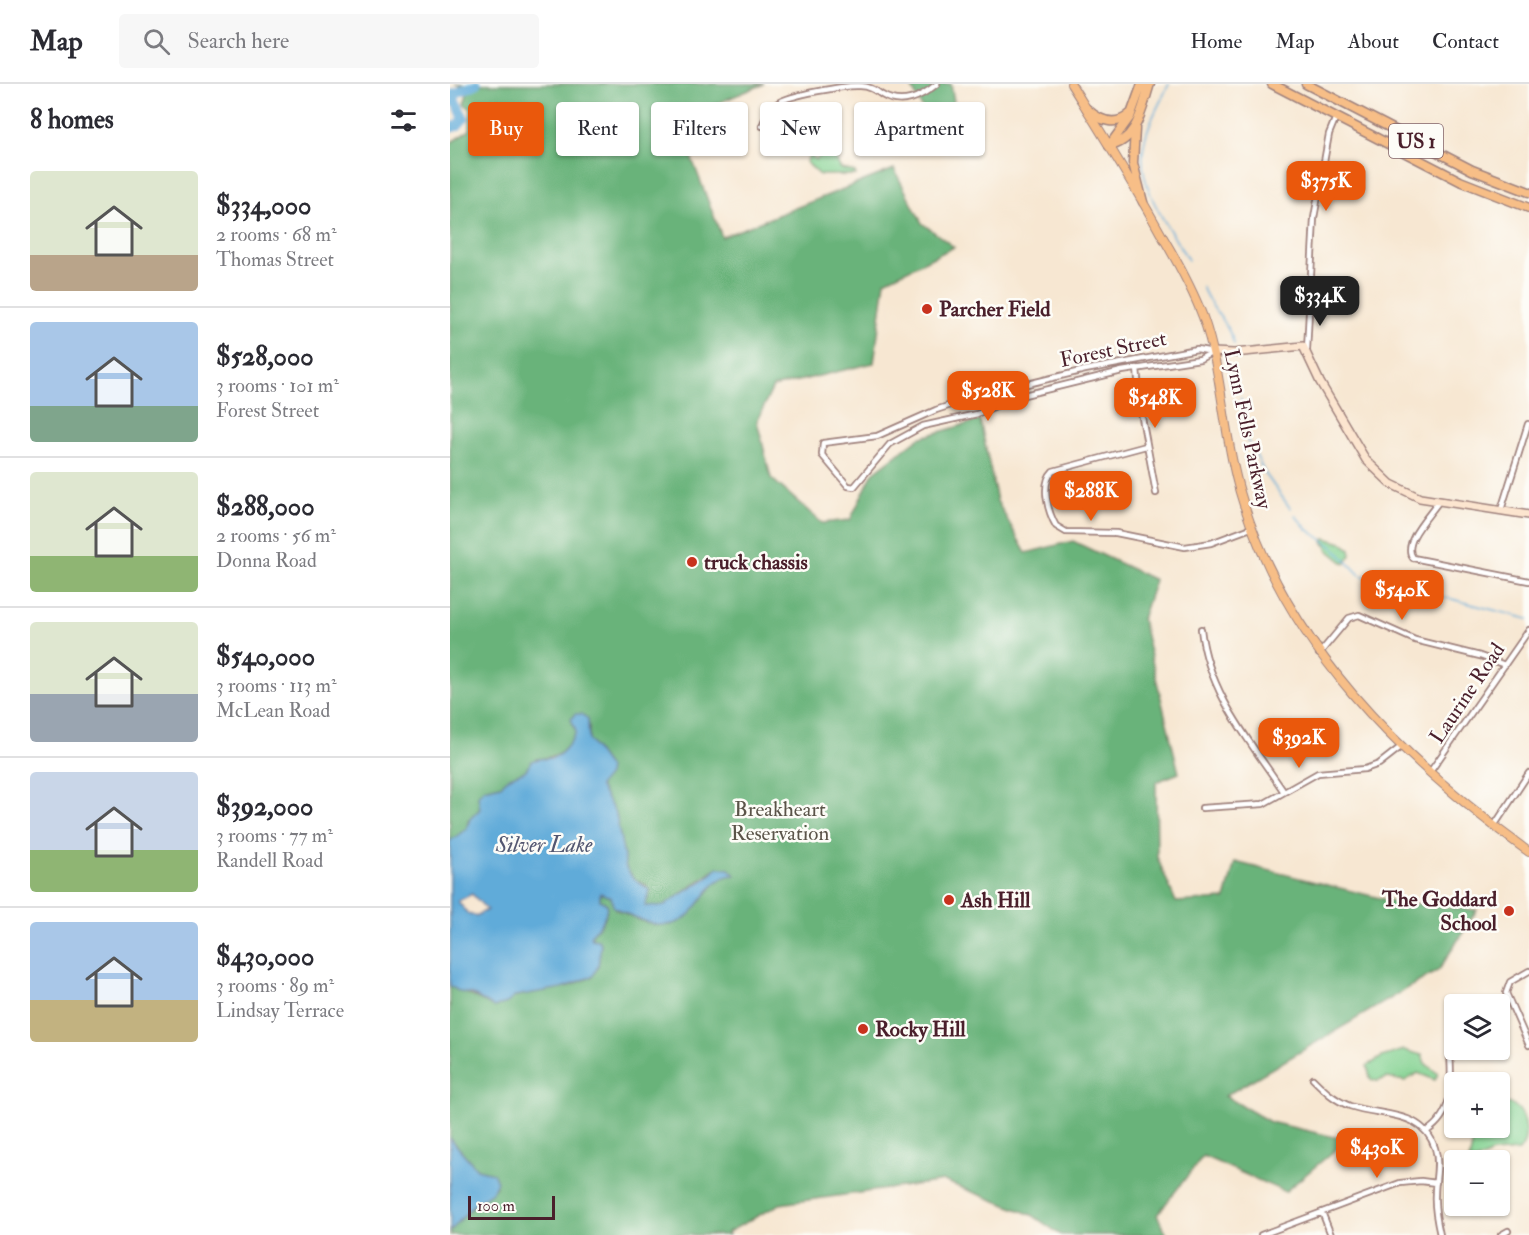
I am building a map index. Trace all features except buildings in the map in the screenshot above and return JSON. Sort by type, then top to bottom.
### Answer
[{"type":"highway","points":[[1109,146],[1132,111],[1142,84]]},
{"type":"highway","points":[[1143,202],[1133,163],[1136,125],[1150,84]]},
{"type":"highway","name":"US 1","points":[[1272,84],[1460,181],[1529,208]]},
{"type":"highway","name":"US 1","points":[[1306,84],[1472,170],[1529,192]]},
{"type":"highway","points":[[1087,109],[1098,118],[1111,122],[1122,120],[1132,111]]},
{"type":"highway","points":[[1109,146],[1124,141],[1136,125]]},
{"type":"main road","name":"Lynn Fells Parkway","points":[[1071,84],[1143,202],[1193,293],[1213,352],[1232,462],[1251,528],[1282,596],[1319,654],[1356,698],[1402,746],[1494,826],[1529,852]]},
{"type":"street","points":[[781,102],[859,86],[874,89],[892,99],[907,100],[925,94],[938,84]]},
{"type":"street","points":[[1336,117],[1329,134],[1314,218],[1306,350],[1320,382],[1370,465],[1400,490],[1438,501],[1529,515]]},
{"type":"street","name":"Forest Street","points":[[1213,352],[1200,359],[1137,368],[1016,397],[977,414],[923,426],[897,439],[874,460],[854,487],[849,486],[822,455],[823,443],[877,436],[978,396],[1133,360],[1197,349],[1234,353],[1300,346],[1306,350]]},
{"type":"street","points":[[1137,368],[1146,446],[1156,493]]},
{"type":"street","points":[[951,405],[954,418]]},
{"type":"street","points":[[1501,510],[1528,424]]},
{"type":"street","points":[[892,429],[897,439]]},
{"type":"street","points":[[1146,446],[1053,471],[1048,476],[1046,488],[1056,526],[1066,532],[1116,533],[1185,547],[1211,543],[1251,528]]},
{"type":"street","points":[[1438,501],[1412,540],[1409,549],[1412,558],[1529,581]]},
{"type":"street","points":[[1319,654],[1349,618],[1359,615],[1415,640],[1486,657],[1505,665]]},
{"type":"street","points":[[1201,629],[1206,660],[1219,695],[1284,792]]},
{"type":"street","name":"Laurine Road","points":[[1430,772],[1529,630]]},
{"type":"street","points":[[1202,808],[1257,806],[1310,776],[1324,771],[1365,769],[1379,764],[1402,746]]},
{"type":"street","points":[[1494,826],[1529,773]]},
{"type":"street","points":[[1529,971],[1510,982],[1506,993],[1529,1045]]},
{"type":"street","points":[[1427,1131],[1440,1119],[1450,1099],[1450,1060]]},
{"type":"street","points":[[1313,1079],[1326,1094],[1340,1101],[1360,1108],[1399,1115],[1427,1131],[1437,1159],[1434,1196],[1440,1235]]},
{"type":"street","points":[[1261,1235],[1400,1183],[1421,1181],[1436,1183]]},
{"type":"street","points":[[1322,1212],[1331,1235]]},
{"type":"street","points":[[1501,1235],[1508,1231]]},
{"type":"green space","name":"Breakheart Reservation","points":[[455,84],[764,84],[720,102],[651,102],[651,156],[691,156],[722,237],[894,169],[922,223],[954,247],[885,281],[874,363],[773,387],[757,421],[771,478],[822,523],[850,520],[873,473],[919,438],[980,420],[997,501],[1026,553],[1073,541],[1155,580],[1142,619],[1179,773],[1156,782],[1157,857],[1176,902],[1225,899],[1235,862],[1392,901],[1477,910],[1439,970],[1225,1096],[1270,1122],[1347,1140],[1285,1192],[1203,1156],[1157,1215],[1167,1235],[1061,1235],[1032,1215],[944,1181],[780,1204],[728,1232],[729,1235],[450,1235],[457,1222],[496,1187],[493,1173],[477,1169],[450,1138],[450,986],[496,1007],[516,996],[569,986],[592,977],[598,966],[601,944],[592,939],[591,935],[606,914],[607,904],[600,900],[600,893],[611,897],[615,909],[637,919],[660,925],[673,924],[684,919],[715,884],[734,875],[729,869],[718,868],[663,906],[645,906],[650,892],[646,885],[634,879],[626,868],[616,814],[599,786],[609,768],[589,740],[589,726],[575,714],[571,719],[576,732],[565,749],[550,757],[536,759],[525,771],[501,785],[484,789],[478,795],[480,809],[468,821],[467,829],[450,841],[450,143],[468,131],[468,156],[544,156],[544,102],[468,102],[468,107],[464,104],[469,87]]},
{"type":"green space","points":[[910,84],[951,84],[953,102],[919,102]]},
{"type":"green space","points":[[809,156],[816,160],[820,156],[834,156],[841,169],[855,172],[856,175],[820,175],[806,162]]},
{"type":"green space","points":[[1325,538],[1342,543],[1350,549],[1351,555],[1345,564],[1329,551],[1323,541]]},
{"type":"green space","points":[[1404,1050],[1422,1055],[1425,1063],[1438,1074],[1435,1080],[1418,1073],[1405,1081],[1387,1078],[1378,1081],[1371,1080],[1367,1066],[1382,1057]]},
{"type":"green space","points":[[1510,1104],[1523,1115],[1526,1134],[1519,1151],[1471,1150],[1472,1138],[1510,1138]]},
{"type":"water","name":"Silver Lake","points":[[575,714],[582,714],[588,719],[589,740],[609,768],[608,775],[599,786],[616,814],[626,868],[634,879],[650,890],[645,906],[663,906],[707,878],[718,868],[729,869],[735,875],[723,878],[713,886],[687,917],[675,924],[659,925],[639,919],[613,906],[611,897],[600,893],[600,900],[607,904],[602,921],[591,935],[592,939],[598,940],[601,944],[598,966],[593,976],[562,988],[516,996],[507,1003],[494,1007],[472,994],[460,992],[450,986],[450,841],[466,829],[470,819],[480,809],[478,795],[484,789],[501,785],[510,777],[525,771],[532,761],[556,757],[563,751],[576,732],[571,719]],"holes":[[[472,894],[487,910],[476,916],[468,914],[458,901]]]},
{"type":"water","points":[[450,1138],[477,1169],[493,1173],[497,1182],[492,1192],[473,1205],[450,1232]]},
{"type":"waterway","points":[[450,128],[457,126],[464,118],[452,95],[476,84]]},
{"type":"waterway","points":[[1169,84],[1148,128],[1144,144],[1144,175],[1163,220],[1188,260]]},
{"type":"waterway","points":[[1202,286],[1228,329],[1234,344]]},
{"type":"waterway","points":[[1241,398],[1245,438],[1264,472],[1290,508]]},
{"type":"waterway","points":[[1295,515],[1307,529],[1333,547],[1360,575],[1528,619]]},
{"type":"place","name":"Parcher Field","points":[[927,309]]},
{"type":"place","name":"truck chassis","points":[[692,562]]},
{"type":"place","name":"Ash Hill","points":[[949,900]]},
{"type":"place","name":"The Goddard School","points":[[1509,911]]},
{"type":"place","name":"Rocky Hill","points":[[863,1029]]}]
